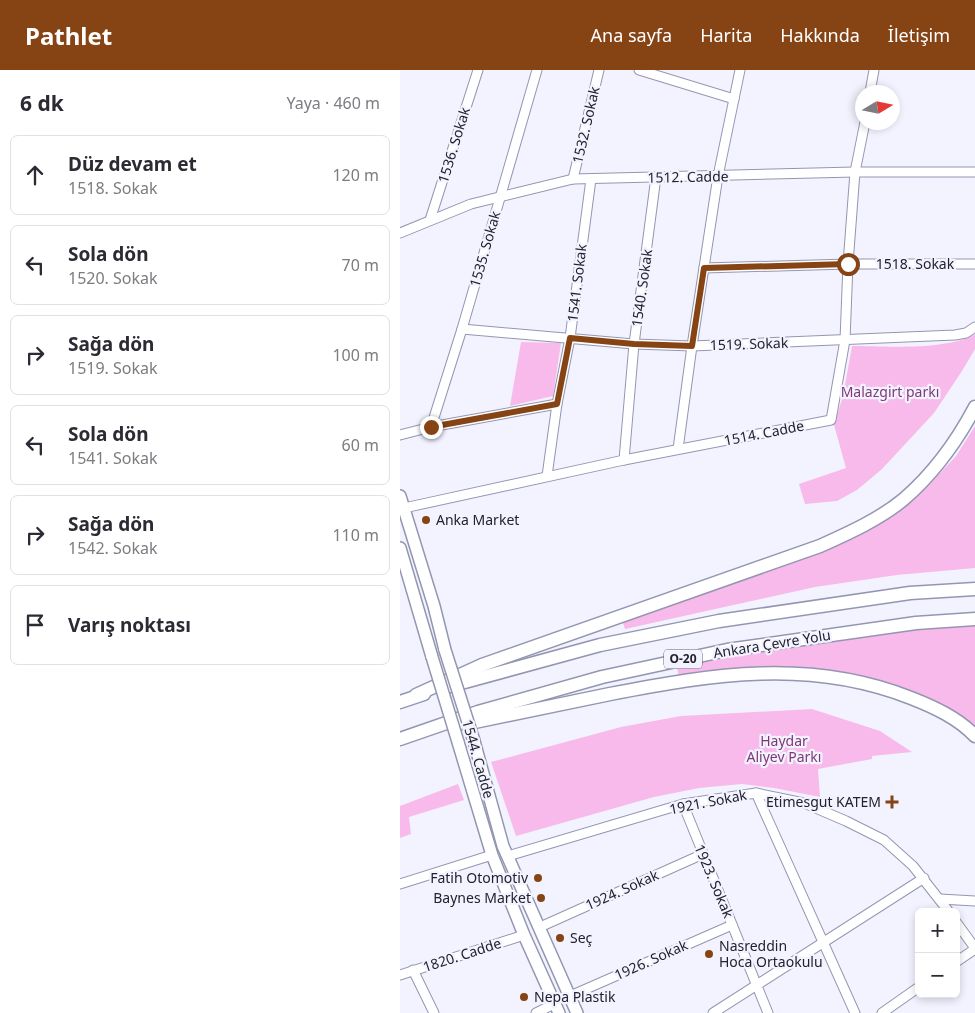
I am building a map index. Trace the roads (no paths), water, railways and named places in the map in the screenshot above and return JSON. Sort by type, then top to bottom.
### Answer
[{"type":"highway","points":[[416,696],[482,665],[820,546],[865,525],[904,499],[934,468],[960,435],[975,407]]},
{"type":"highway","name":"O-20","points":[[400,702],[600,645],[719,621],[910,593],[975,589]]},
{"type":"highway","name":"Ankara Çevre Yolu","points":[[400,739],[478,712],[602,677],[727,650],[916,623],[975,619]]},
{"type":"highway","points":[[414,735],[668,683],[762,672],[824,675],[884,687],[926,704],[964,725],[975,736]]},
{"type":"main road","name":"1544. Cadde","points":[[400,496],[504,846],[577,1013]]},
{"type":"main road","name":"1544. Cadde","points":[[400,548],[492,855],[556,1009]]},
{"type":"street","name":"1536. Sokak","points":[[430,220],[478,70]]},
{"type":"street","name":"1535. Sokak","points":[[431,427],[462,329],[537,70]]},
{"type":"street","name":"1532. Sokak","points":[[573,180],[599,70]]},
{"type":"street","points":[[639,70],[734,99]]},
{"type":"street","points":[[678,449],[718,176],[740,70]]},
{"type":"street","points":[[871,85],[873,70]]},
{"type":"street","name":"1514. Cadde","points":[[404,508],[624,460],[831,420],[845,340],[848,264],[855,172],[863,130]]},
{"type":"street","name":"1512. Cadde","points":[[400,236],[404,231],[471,204],[573,180],[855,172],[975,172]]},
{"type":"street","name":"1540. Sokak","points":[[624,460],[634,344],[656,177]]},
{"type":"street","name":"1541. Sokak","points":[[547,476],[557,404],[570,338],[591,179]]},
{"type":"street","name":"1518. Sokak","points":[[704,268],[848,264],[975,264]]},
{"type":"street","name":"1519. Sokak","points":[[462,329],[634,344],[692,346],[955,335],[966,333],[975,327]]},
{"type":"street","points":[[400,435],[431,427],[557,404]]},
{"type":"street","points":[[756,793],[855,1013]]},
{"type":"street","name":"1921. Sokak","points":[[508,856],[682,804],[756,793],[804,803],[866,830],[884,840],[924,878],[946,908]]},
{"type":"street","name":"1923. Sokak","points":[[682,804],[768,1013]]},
{"type":"street","name":"1924. Sokak","points":[[540,927],[703,854]]},
{"type":"street","points":[[400,884],[492,855]]},
{"type":"street","points":[[713,1013],[924,878]]},
{"type":"street","points":[[940,899],[975,901]]},
{"type":"street","name":"1926. Sokak","points":[[570,996],[732,925]]},
{"type":"street","points":[[960,927],[975,948],[960,959]]},
{"type":"street","name":"1820. Cadde","points":[[400,975],[524,935]]},
{"type":"street","points":[[413,970],[434,1013]]},
{"type":"street","points":[[882,1013],[915,991]]},
{"type":"street","points":[[536,1013],[556,1009]]},
{"type":"place","name":"Anka Market","points":[[426,520]]},
{"type":"place","name":"Etimesgut KATEM","points":[[892,802]]},
{"type":"place","name":"Fatih Otomotiv","points":[[538,878]]},
{"type":"place","name":"Baynes Market","points":[[541,898]]},
{"type":"place","name":"Seç","points":[[560,938]]},
{"type":"place","name":"Nasreddin Hoca Ortaokulu","points":[[709,954]]},
{"type":"place","name":"Nepa Plastik","points":[[524,997]]},
{"type":"park label","name":"Malazgirt parkı","points":[[890,392]]},
{"type":"park label","name":"Haydar Aliyev Parkı","points":[[784,750]]}]
